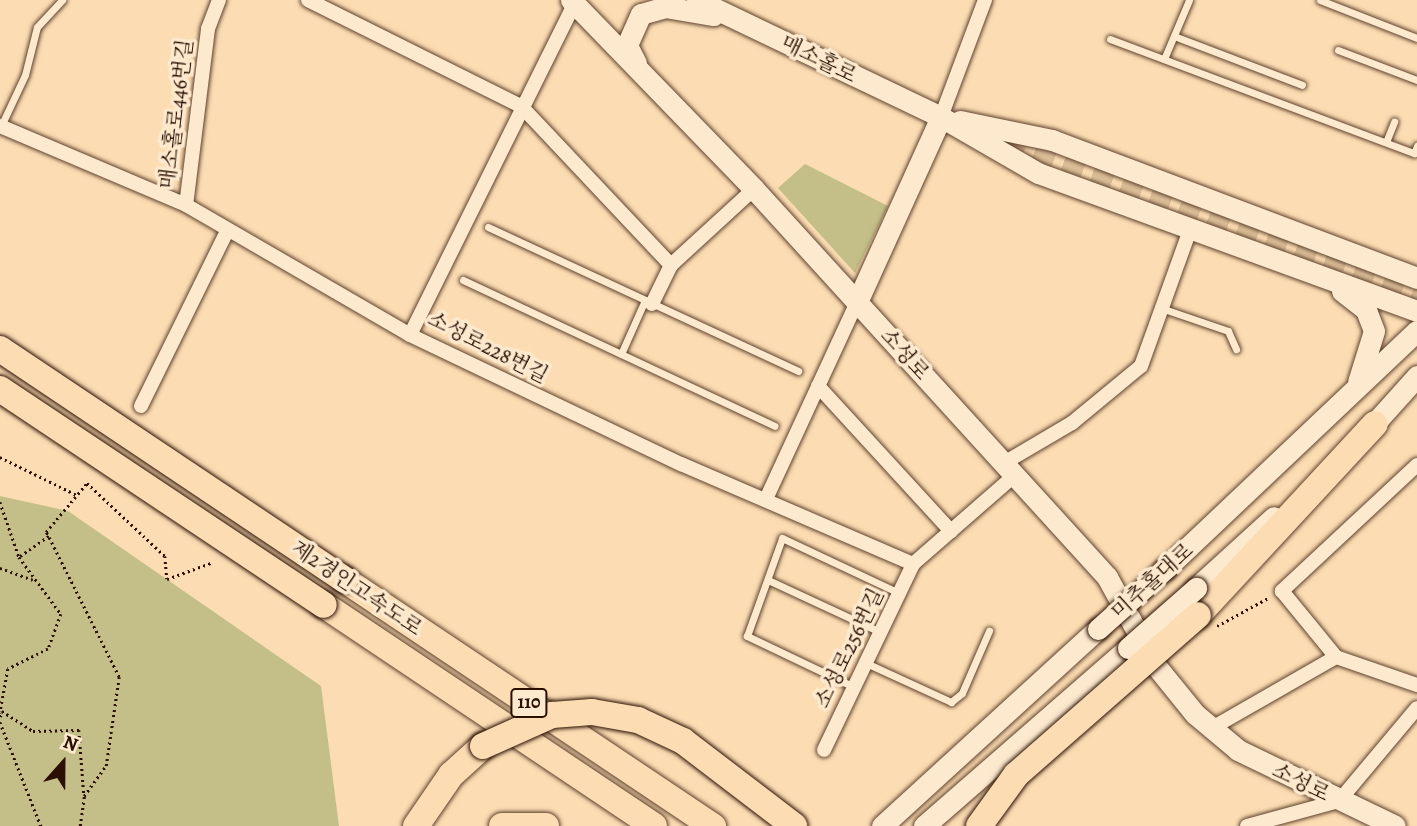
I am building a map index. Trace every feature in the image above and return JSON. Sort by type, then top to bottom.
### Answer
[{"type":"highway","name":"제2경인고속도로","points":[[0,349],[713,826]]},
{"type":"highway","name":"제2경인고속도로","points":[[0,389],[654,826]]},
{"type":"highway","points":[[979,826],[1016,775],[1197,602],[1375,424]]},
{"type":"highway","points":[[416,826],[452,775],[483,746],[552,715],[592,712],[638,720],[683,741],[794,826]]},
{"type":"highway","points":[[502,826],[546,826]]},
{"type":"main road","name":"매소홀로","points":[[697,0],[941,117]]},
{"type":"main road","name":"소성로","points":[[573,2],[754,189],[1107,577],[1156,666],[1212,728],[1238,750],[1395,826]]},
{"type":"main road","points":[[641,71],[627,45],[641,14],[665,7],[743,22]]},
{"type":"main road","points":[[941,117],[1038,173],[1302,273],[1349,295],[1371,320],[1373,348],[1347,400]]},
{"type":"main road","points":[[941,117],[1052,140],[1417,278]]},
{"type":"main road","points":[[857,302],[941,117]]},
{"type":"main road","points":[[1343,283],[1358,284],[1367,271],[1352,254]]},
{"type":"main road","points":[[1302,273],[1343,283],[1417,311]]},
{"type":"main road","name":"미추홀대로","points":[[882,826],[1166,568],[1347,400],[1417,331]]},
{"type":"main road","points":[[1375,424],[1417,376]]},
{"type":"main road","name":"미추홀대로","points":[[924,826],[1128,648],[1197,602]]},
{"type":"street","name":"매소홀로446번길","points":[[219,0],[208,29],[186,205],[226,233],[410,335]]},
{"type":"street","points":[[308,0],[521,106],[671,265]]},
{"type":"street","points":[[941,117],[985,0]]},
{"type":"street","name":"소성로228번길","points":[[573,2],[410,335],[766,499]]},
{"type":"street","points":[[0,127],[186,205]]},
{"type":"street","points":[[649,302],[671,265],[754,189]]},
{"type":"street","name":"소성로256번길","points":[[824,750],[913,564],[951,531],[1009,469],[1072,423],[1141,366],[1190,230]]},
{"type":"street","points":[[141,406],[226,233]]},
{"type":"street","points":[[857,302],[766,499],[913,564]]},
{"type":"street","points":[[818,386],[951,531]]},
{"type":"street","points":[[1417,465],[1282,591],[1336,657],[1417,685]]},
{"type":"street","points":[[1212,728],[1336,657]]},
{"type":"street","points":[[1247,826],[1339,800],[1417,708]]},
{"type":"lane","points":[[0,127],[25,75],[37,27],[62,0]]},
{"type":"lane","points":[[1164,59],[1189,0]]},
{"type":"lane","points":[[1324,1],[1417,38]]},
{"type":"lane","points":[[1174,36],[1302,85]]},
{"type":"lane","points":[[1110,39],[1414,153],[1417,146]]},
{"type":"lane","points":[[1338,50],[1417,80]]},
{"type":"lane","points":[[1386,142],[1394,122]]},
{"type":"lane","points":[[488,227],[798,371]]},
{"type":"lane","points":[[463,280],[774,426]]},
{"type":"lane","points":[[621,354],[649,302]]},
{"type":"lane","points":[[1160,308],[1228,331],[1236,349]]},
{"type":"lane","points":[[854,687],[747,636],[782,538],[899,593]]},
{"type":"lane","points":[[768,580],[880,632]]},
{"type":"lane","points":[[865,663],[951,702],[962,693],[989,631]]},
{"type":"path","points":[[0,457],[77,495]]},
{"type":"path","points":[[19,557],[49,536],[87,483],[165,556],[167,579],[211,563]]},
{"type":"path","points":[[0,502],[19,557],[33,580],[61,614],[48,649],[8,669],[0,717],[41,826]]},
{"type":"path","points":[[49,536],[119,677],[106,766],[84,796]]},
{"type":"path","points":[[0,568],[33,580]]},
{"type":"path","points":[[0,717],[2,712],[33,731],[79,730],[84,796],[80,826]]},
{"type":"shaded area","points":[[805,164],[888,206],[855,273],[778,188]]},
{"type":"shaded area","points":[[0,496],[68,511],[321,686],[339,826],[0,826]]},
{"type":"tunnel","points":[[976,131],[1417,295]]}]
